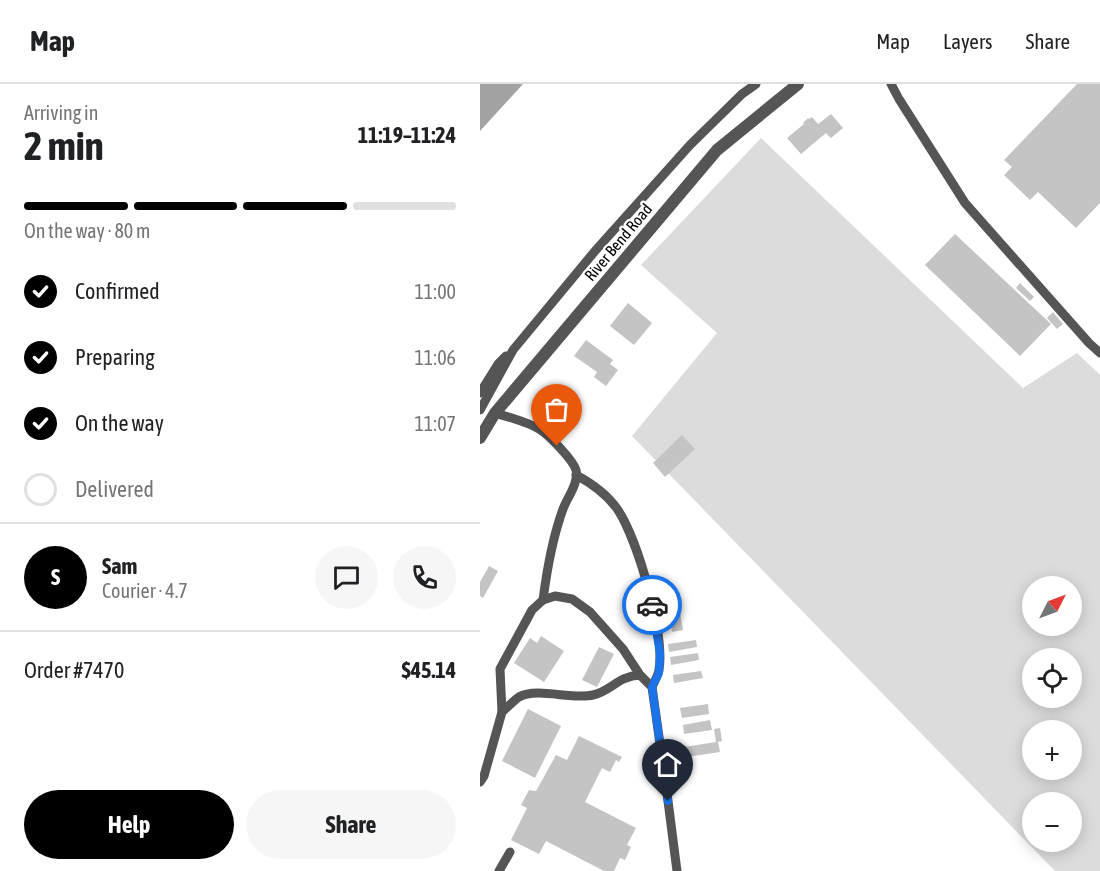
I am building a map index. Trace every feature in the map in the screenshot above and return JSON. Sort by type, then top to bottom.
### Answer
[{"type":"street","name":"River Bend Road","points":[[480,438],[495,413],[717,150],[798,84]]},
{"type":"lane","points":[[480,393],[498,364],[513,350],[595,251],[690,145],[742,94],[756,84]]},
{"type":"lane","points":[[891,84],[965,203],[1100,353]]},
{"type":"lane","points":[[480,410],[513,350]]},
{"type":"lane","points":[[495,413],[539,429],[568,457],[575,469],[576,478],[553,542],[543,600]]},
{"type":"lane","points":[[576,475],[592,483],[608,496],[619,511],[644,573],[660,654],[659,673],[652,687],[677,871]]},
{"type":"lane","points":[[480,782],[484,776],[501,712],[500,669],[532,610],[543,600],[555,596],[572,599],[590,612],[623,649],[640,675],[652,687]]},
{"type":"lane","points":[[501,712],[520,696],[541,693],[575,697],[595,695],[628,675],[640,675]]},
{"type":"lane","points":[[499,871],[510,852]]},
{"type":"shaded area","points":[[480,84],[523,84],[480,131]]},
{"type":"shaded area","points":[[761,138],[1023,388],[1077,353],[1100,375],[1100,871],[1055,871],[1037,852],[1082,852],[1082,792],[1022,792],[1022,837],[632,436],[717,333],[641,265]]},
{"type":"building","points":[[1077,84],[1100,84],[1100,203],[1076,228],[1038,192],[1030,200],[1004,175],[1012,167],[1004,160]]},
{"type":"building","points":[[831,114],[843,128],[831,138],[826,133],[801,154],[787,138],[808,118],[812,117],[818,124]]},
{"type":"building","points":[[955,234],[1051,324],[1020,356],[925,265]]},
{"type":"building","points":[[1020,283],[1034,297],[1030,301],[1016,288]]},
{"type":"building","points":[[628,303],[652,323],[634,345],[610,326]]},
{"type":"building","points":[[1053,312],[1063,324],[1057,329],[1047,318]]},
{"type":"building","points":[[586,340],[613,360],[610,364],[618,370],[606,386],[594,377],[597,372],[574,356]]},
{"type":"building","points":[[682,435],[695,449],[665,477],[653,463]]},
{"type":"building","points":[[489,566],[498,571],[483,598],[480,596],[480,582]]},
{"type":"building","points":[[677,595],[683,630],[672,632],[666,596]]},
{"type":"building","points":[[541,636],[564,651],[544,682],[514,663],[530,638],[537,643]]},
{"type":"building","points":[[696,640],[697,647],[669,652],[668,644]]},
{"type":"building","points":[[599,647],[614,654],[597,687],[582,680]]},
{"type":"building","points":[[698,653],[699,660],[671,665],[670,657]]},
{"type":"building","points":[[701,671],[703,678],[674,683],[673,675]]},
{"type":"building","points":[[708,704],[709,714],[682,718],[680,708]]},
{"type":"building","points":[[528,709],[561,726],[535,778],[502,761]]},
{"type":"building","points":[[710,720],[712,730],[684,734],[683,725]]},
{"type":"building","points":[[720,728],[722,741],[718,742],[720,752],[680,758],[678,748],[716,742],[714,729]]},
{"type":"building","points":[[579,736],[622,757],[619,762],[616,760],[610,772],[602,768],[585,802],[636,828],[627,845],[631,847],[625,860],[620,858],[614,871],[604,871],[546,841],[539,854],[511,840],[527,808],[521,805],[529,790],[536,791],[556,755],[567,760]]},
{"type":"way so far","points":[[557,446],[568,457],[576,475],[592,483],[608,496],[619,511],[644,573],[652,605]]},
{"type":"route","points":[[652,605],[660,654],[659,673],[652,687],[668,801]]}]
